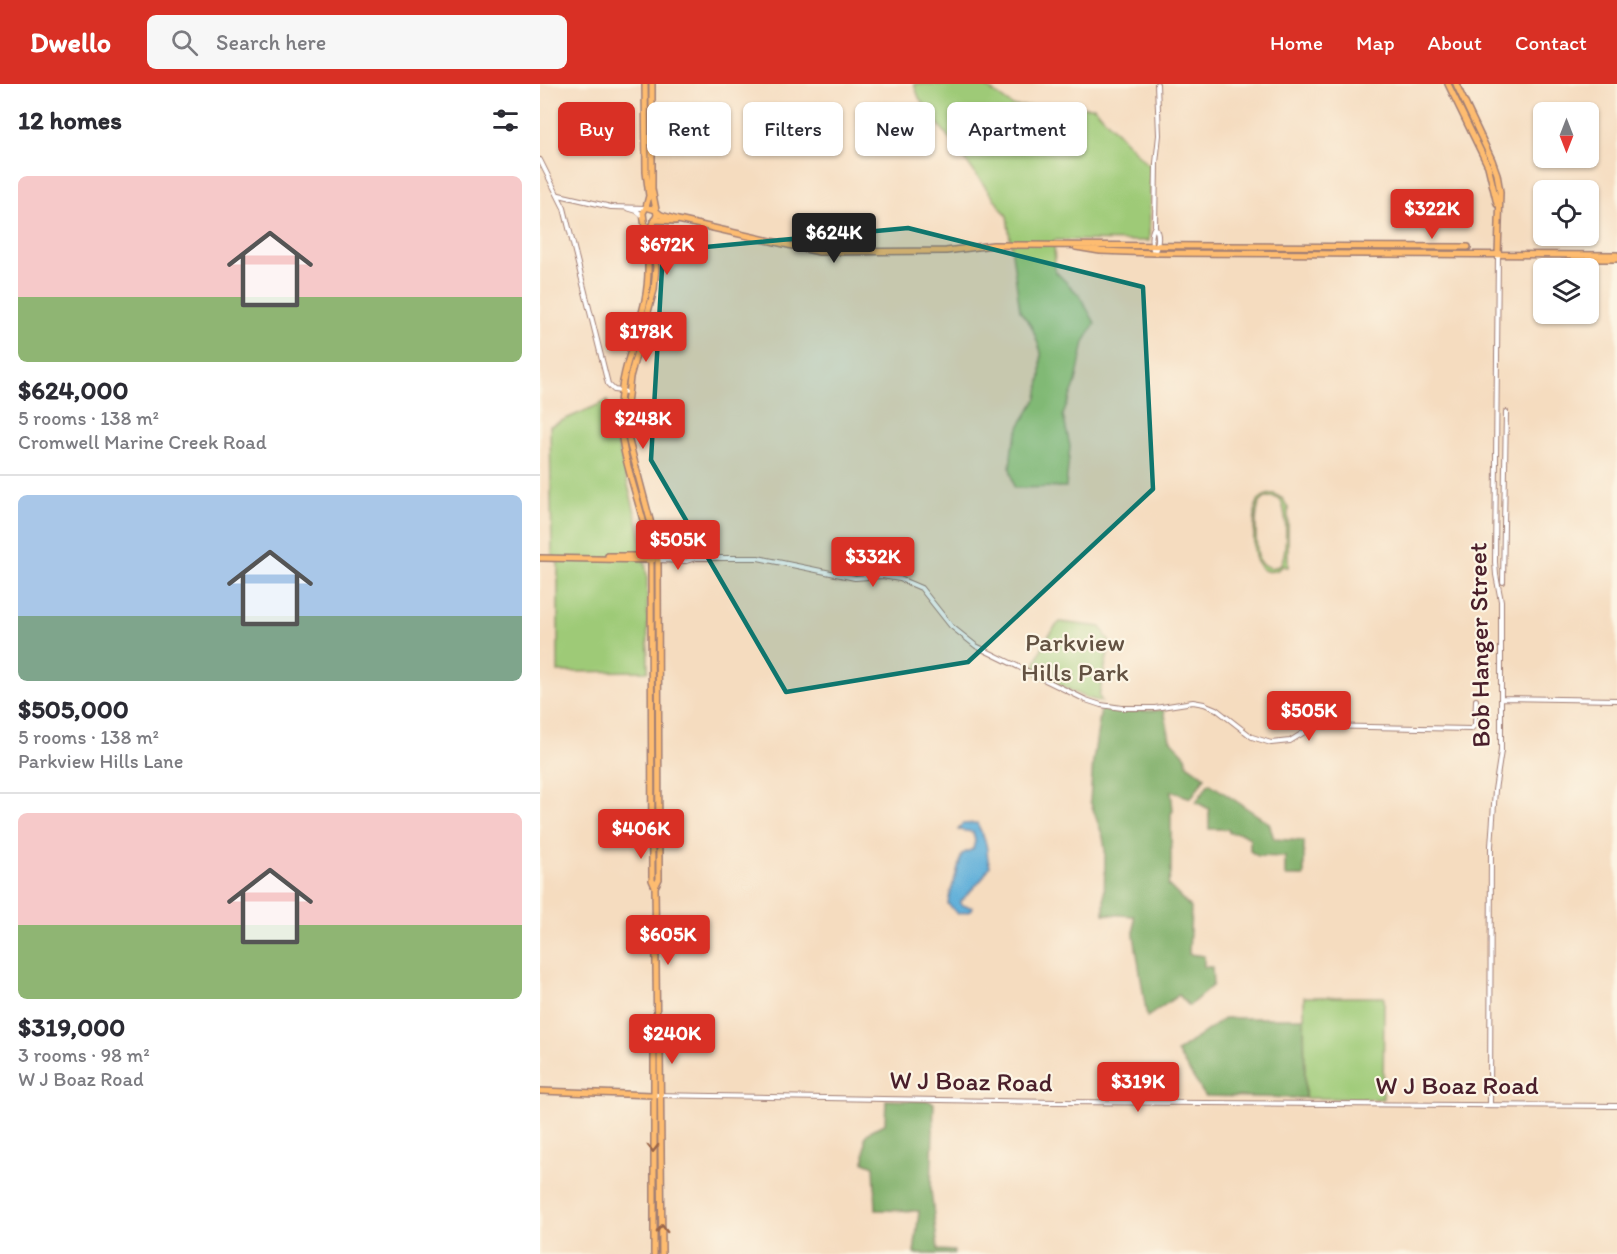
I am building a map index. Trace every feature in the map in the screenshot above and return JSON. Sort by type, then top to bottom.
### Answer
[{"type":"main road","points":[[645,84],[646,172],[649,196],[643,217],[648,300]]},
{"type":"main road","points":[[652,84],[652,189],[657,216],[651,227],[656,267],[624,392],[620,430],[654,558]]},
{"type":"main road","points":[[1448,84],[1488,166],[1499,212]]},
{"type":"main road","points":[[1456,84],[1492,160],[1500,192],[1498,255]]},
{"type":"main road","points":[[646,208],[653,208],[661,215],[678,220],[819,252],[936,251],[995,245],[1063,245],[1498,255],[1511,259],[1617,257]]},
{"type":"main road","points":[[643,217],[653,220],[678,220]]},
{"type":"main road","points":[[1063,245],[1100,252],[1154,253],[1221,250]]},
{"type":"main road","points":[[1323,251],[1468,247]]},
{"type":"main road","points":[[1413,248],[1446,255]]},
{"type":"main road","points":[[624,392],[629,441],[640,483],[654,558],[659,879],[656,887],[657,1045],[654,1048],[662,1254]]},
{"type":"main road","points":[[633,485],[640,483]]},
{"type":"main road","points":[[636,555],[645,550],[648,541]]},
{"type":"main road","points":[[584,558],[636,555],[654,558]]},
{"type":"main road","points":[[540,558],[654,558]]},
{"type":"main road","name":"W J Boaz Road","points":[[540,1091],[657,1096]]},
{"type":"main road","points":[[654,1254],[657,1096]]},
{"type":"street","points":[[1154,253],[1158,231],[1155,226],[1159,135],[1157,84]]},
{"type":"street","points":[[540,160],[559,195],[608,384],[614,390],[624,392]]},
{"type":"street","points":[[559,195],[611,207],[646,208]]},
{"type":"street","points":[[627,208],[637,211],[643,217]]},
{"type":"street","name":"Bob Hanger Street","points":[[1490,1105],[1491,846],[1495,793],[1502,751],[1502,601],[1495,562],[1498,255]]},
{"type":"street","name":"Bob Hanger Street","points":[[1503,582],[1506,412]]},
{"type":"street","points":[[654,558],[686,555],[696,558],[758,558],[855,578],[882,576],[900,579],[921,588],[951,626],[966,639],[1086,700],[1119,708],[1155,708],[1193,702],[1204,704],[1216,709],[1252,737],[1264,742],[1277,744],[1290,741],[1318,726],[1471,729],[1475,725],[1476,700]]},
{"type":"street","points":[[1502,698],[1617,700]]},
{"type":"street","name":"W J Boaz Road","points":[[657,1096],[1617,1106]]},
{"type":"highlighted area","points":[[908,228],[1143,287],[1153,489],[968,662],[786,692],[651,460],[663,251]]},
{"type":"green space","points":[[914,84],[982,84],[1007,102],[947,102],[947,136],[935,119],[935,102],[922,102]]},
{"type":"green space","points":[[1087,107],[1094,107],[1147,164],[1151,164],[1149,241],[1054,240],[1055,271],[1079,295],[1095,323],[1084,342],[1076,382],[1063,415],[1070,446],[1066,487],[1014,488],[1010,468],[1012,448],[1020,425],[1037,398],[1041,375],[1041,352],[1032,327],[1020,311],[1007,216],[962,156],[1087,156]]},
{"type":"green space","points":[[607,401],[642,541],[647,576],[648,671],[558,672],[558,563],[552,554],[550,426]]},
{"type":"green space","points":[[1274,494],[1283,499],[1288,508],[1288,567],[1284,565],[1271,572],[1260,567],[1257,561],[1254,526],[1257,504],[1261,498]],"holes":[[[1274,497],[1279,499],[1284,512],[1285,543],[1282,561],[1279,566],[1271,568],[1261,564],[1259,560],[1256,520],[1262,500]]]},
{"type":"green space","name":"Parkview Hills Park","points":[[1060,622],[1101,627],[1110,643],[1099,696],[1102,702],[1084,697],[1033,672],[1047,639]]},
{"type":"green space","points":[[1101,709],[1120,712],[1164,710],[1170,739],[1186,756],[1187,764],[1205,777],[1191,798],[1171,791],[1173,810],[1171,814],[1171,874],[1168,885],[1191,908],[1189,954],[1204,956],[1204,967],[1212,967],[1213,985],[1189,1006],[1179,995],[1147,1017],[1134,935],[1134,916],[1104,914],[1105,850],[1103,837],[1090,801]]},
{"type":"green space","points":[[1209,783],[1269,823],[1274,839],[1304,841],[1304,876],[1285,876],[1285,857],[1258,856],[1250,851],[1250,838],[1240,833],[1229,833],[1228,829],[1209,829],[1209,809],[1196,802]]},
{"type":"green space","points":[[1304,997],[1384,997],[1383,1099],[1305,1098]]},
{"type":"green space","points":[[1225,1018],[1304,1018],[1305,1098],[1205,1096],[1177,1052]]},
{"type":"green space","points":[[886,1100],[934,1103],[931,1190],[938,1250],[954,1251],[954,1254],[914,1254],[919,1211],[876,1210],[874,1166],[864,1162],[865,1136],[873,1129],[885,1124]]},
{"type":"water","points":[[977,823],[986,844],[990,866],[982,879],[960,902],[962,905],[972,907],[971,911],[958,914],[948,904],[949,898],[962,854],[973,849],[975,841],[973,832],[958,830],[962,824]]}]
